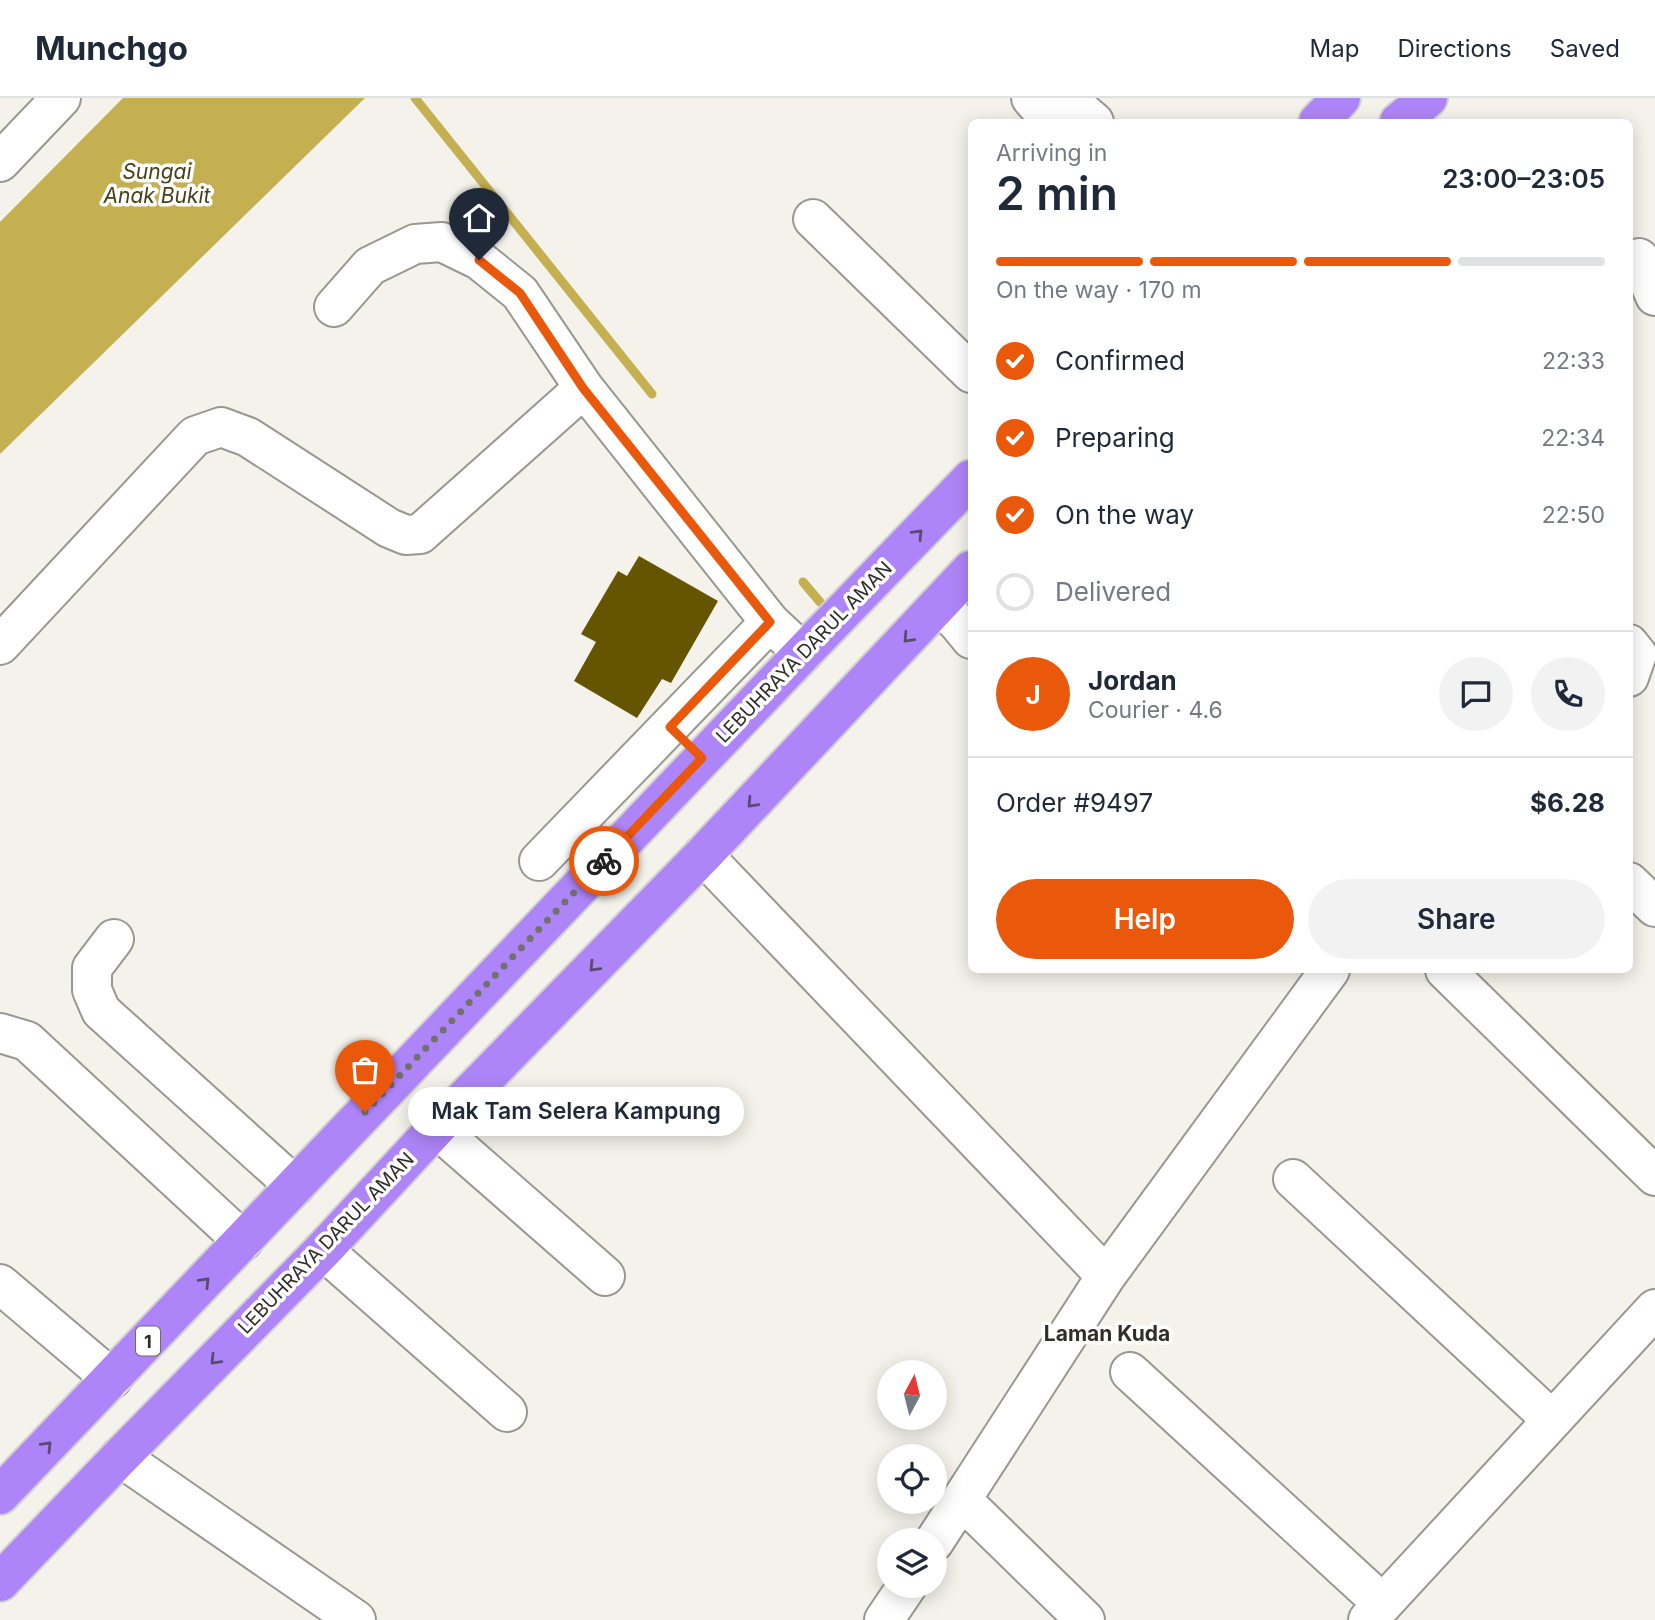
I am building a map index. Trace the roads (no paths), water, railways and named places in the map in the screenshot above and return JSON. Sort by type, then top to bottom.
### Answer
[{"type":"highway","points":[[1402,119],[1426,98]]},
{"type":"highway","name":"LEBUHRAYA DARUL AMAN","points":[[3,1489],[112,1379],[702,758],[968,483]]},
{"type":"highway","name":"LEBUHRAYA DARUL AMAN","points":[[0,1582],[323,1250],[436,1128],[703,855],[968,573]]},
{"type":"street","points":[[0,162],[61,98]]},
{"type":"street","points":[[1031,98],[1049,119]]},
{"type":"street","points":[[1066,98],[1090,119]]},
{"type":"street","points":[[813,219],[968,370]]},
{"type":"street","points":[[334,307],[370,266],[415,244],[442,242],[479,260],[520,293],[583,388],[770,622],[803,653]]},
{"type":"street","points":[[1641,257],[1655,296]]},
{"type":"street","points":[[0,645],[195,436],[220,427],[247,437],[389,528],[406,535],[420,534],[583,388]]},
{"type":"street","points":[[939,605],[968,635]]},
{"type":"street","points":[[539,861],[770,622]]},
{"type":"street","points":[[670,727],[702,758]]},
{"type":"street","points":[[703,855],[1106,1276]]},
{"type":"street","points":[[1633,886],[1655,907]]},
{"type":"street","points":[[114,939],[92,968],[92,990],[101,1011],[295,1186]]},
{"type":"street","points":[[943,1528],[1106,1276],[1328,973]]},
{"type":"street","points":[[1448,973],[1655,1176]]},
{"type":"street","points":[[0,1033],[27,1041],[243,1241]]},
{"type":"street","points":[[436,1128],[605,1276]]},
{"type":"street","points":[[1293,1178],[1552,1420]]},
{"type":"street","points":[[323,1250],[507,1412]]},
{"type":"street","points":[[0,1284],[112,1379]]},
{"type":"street","points":[[1130,1372],[1375,1612],[1655,1310]]},
{"type":"street","points":[[120,1457],[356,1620]]},
{"type":"street","points":[[962,1500],[1085,1620]]},
{"type":"street","points":[[884,1620],[899,1598]]},
{"type":"water","name":"Sungai Anak Bukit","points":[[123,98],[365,98],[0,454],[0,222]]},
{"type":"waterway","points":[[415,98],[652,394]]},
{"type":"waterway","points":[[803,582],[820,602]]},
{"type":"place","name":"Mak Tam Selera Kampung","points":[[365,1112]]},
{"type":"district","name":"Laman Kuda","points":[[1107,1333]]}]
